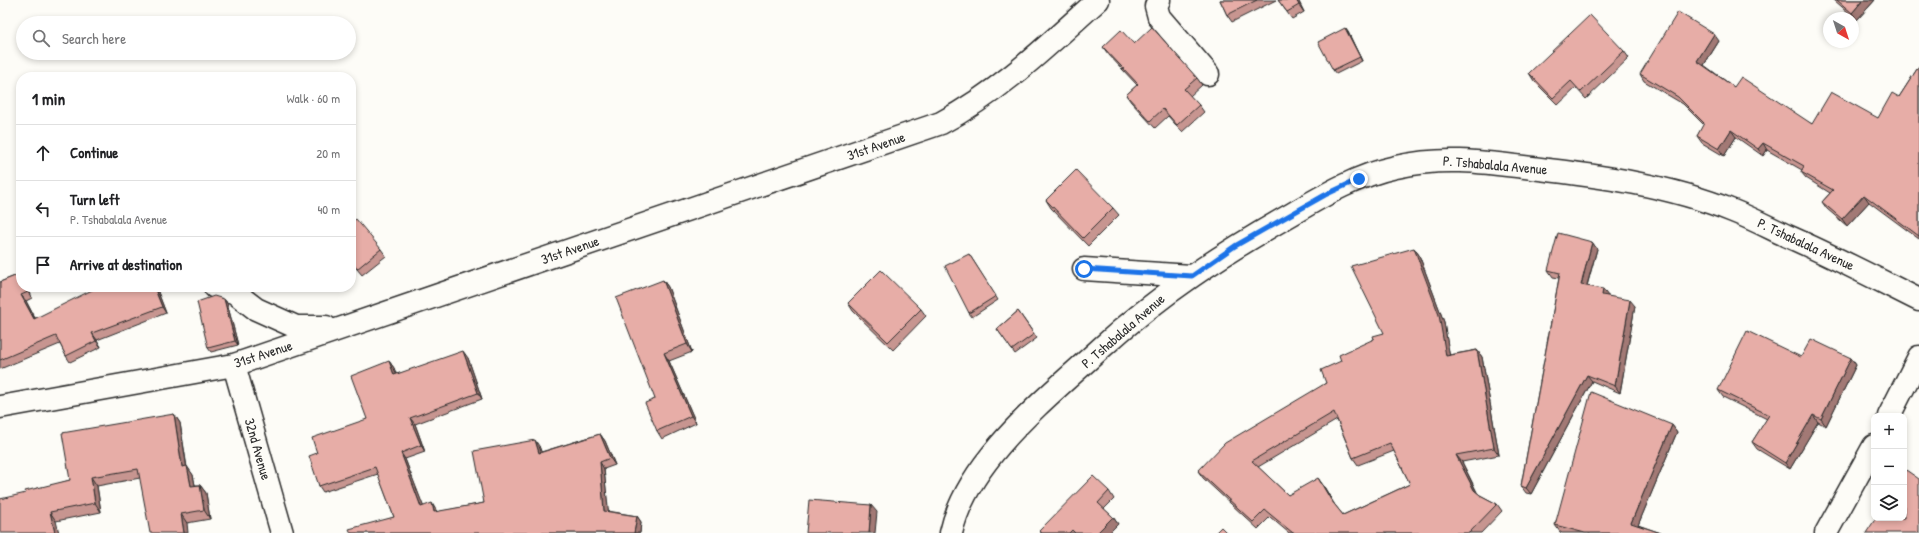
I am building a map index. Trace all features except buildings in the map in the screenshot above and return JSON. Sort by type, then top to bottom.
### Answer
[{"type":"street","name":"31st Avenue","points":[[0,407],[234,364],[941,123],[969,108],[1020,70],[1098,0]]},
{"type":"street","points":[[1159,0],[1156,6],[1159,17],[1208,74]]},
{"type":"street","name":"P. Tshabalala Avenue","points":[[951,533],[960,504],[974,478],[1000,445],[1116,335],[1165,294],[1235,246],[1325,195],[1359,179],[1392,167],[1428,160],[1463,160],[1574,173],[1638,184],[1689,196],[1733,210],[1842,261],[1919,300]]},
{"type":"street","points":[[1084,269],[1192,276]]},
{"type":"street","points":[[234,292],[256,309],[296,327],[342,327]]},
{"type":"street","points":[[1891,413],[1919,357]]},
{"type":"street","name":"32nd Avenue","points":[[234,364],[282,533]]},
{"type":"street","points":[[1826,533],[1872,449]]},
{"type":"route","points":[[1084,269],[1192,276],[1235,246],[1325,195],[1359,179]]}]
